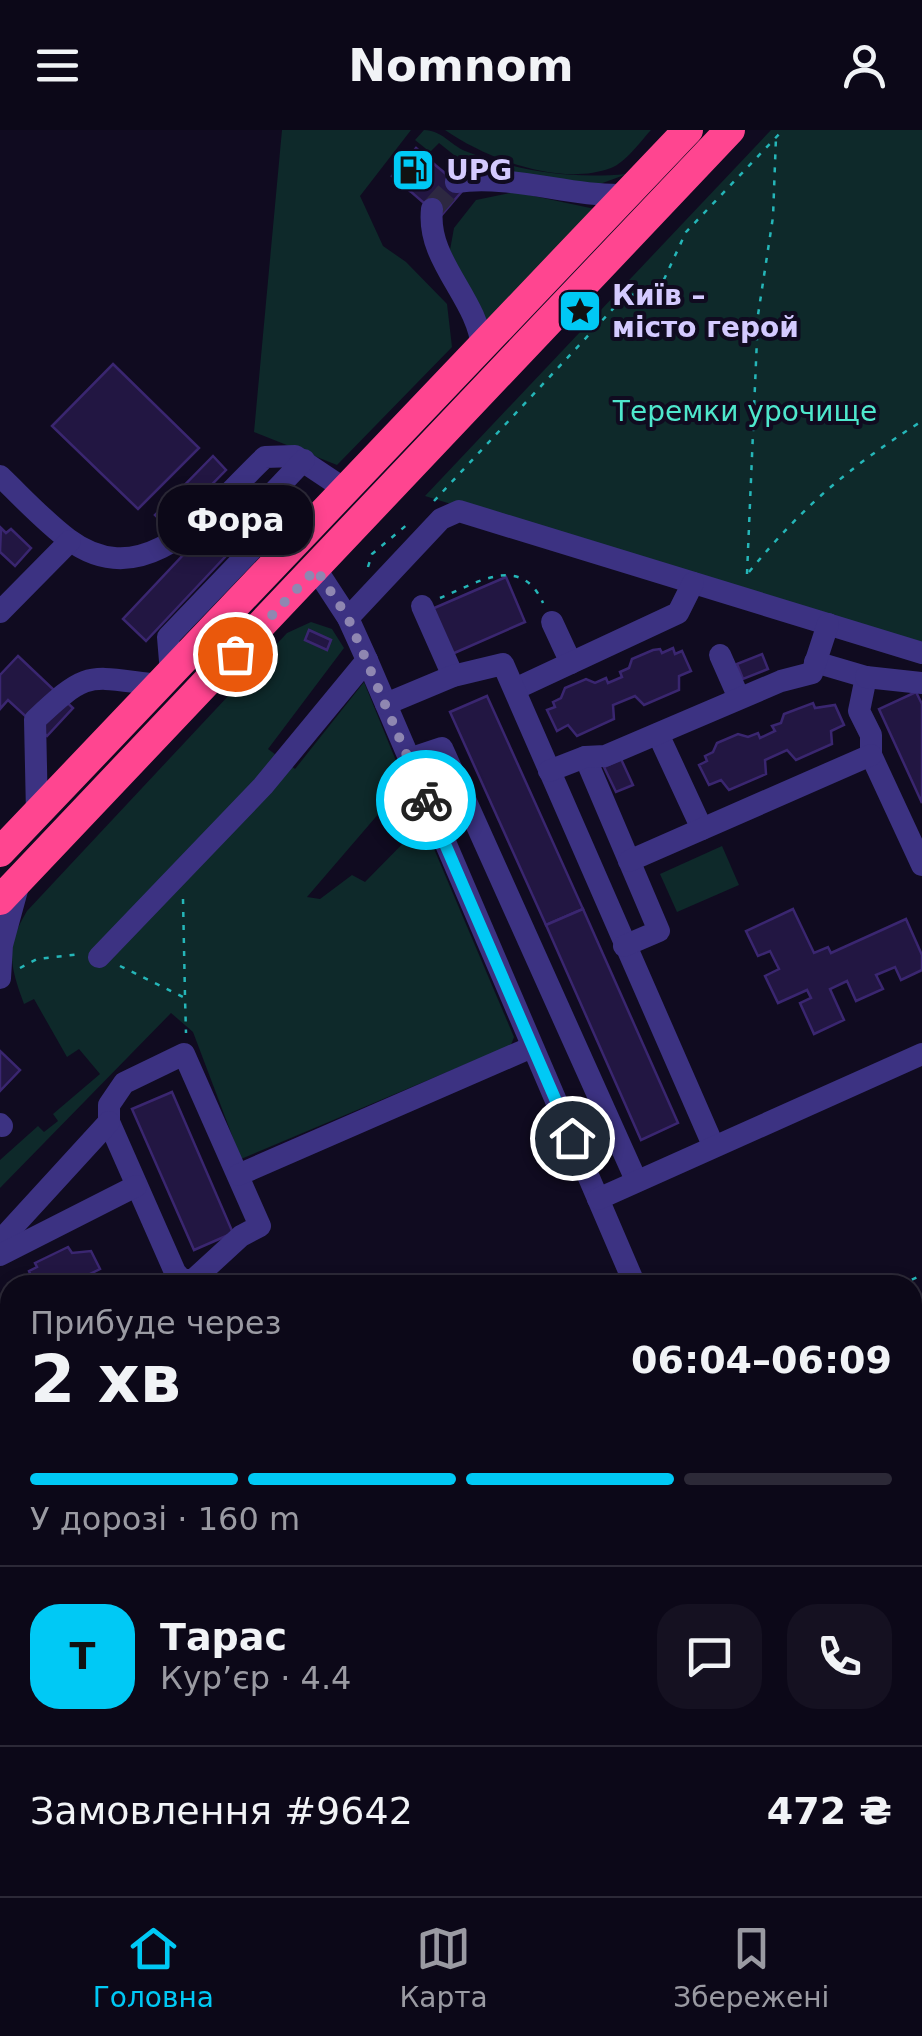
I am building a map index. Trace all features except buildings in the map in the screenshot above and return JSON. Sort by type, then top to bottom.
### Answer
[{"type":"highway","points":[[0,852],[688,130]]},
{"type":"highway","points":[[10,889],[730,130]]},
{"type":"street","points":[[456,182],[496,181],[584,196],[626,195]]},
{"type":"street","points":[[432,209],[430,226],[440,255],[480,329],[482,348]]},
{"type":"street","points":[[0,476],[70,540],[115,558],[156,554],[172,544],[265,457],[304,460],[346,490]]},
{"type":"street","points":[[37,813],[32,740],[36,720],[76,681],[165,679],[168,637],[258,542],[267,500],[304,460]]},
{"type":"street","points":[[348,618],[441,519],[459,511],[922,653]]},
{"type":"street","points":[[258,542],[303,535]]},
{"type":"street","points":[[0,612],[70,540]]},
{"type":"street","points":[[316,569],[348,618],[367,660],[631,1275]]},
{"type":"street","points":[[515,689],[678,613],[693,584]]},
{"type":"street","points":[[422,606],[453,676]]},
{"type":"street","points":[[552,622],[571,663]]},
{"type":"street","points":[[549,772],[584,756],[604,756],[781,681],[802,679],[812,673],[828,624]]},
{"type":"street","points":[[720,655],[739,698]]},
{"type":"street","points":[[99,957],[263,786],[367,660]]},
{"type":"street","points":[[816,662],[866,677],[922,683]]},
{"type":"street","points":[[386,704],[453,676],[503,664],[713,1145]]},
{"type":"street","points":[[866,677],[860,711],[871,735],[870,755],[922,865]]},
{"type":"street","points":[[658,734],[702,829]]},
{"type":"street","points":[[409,760],[442,748],[636,1180]]},
{"type":"street","points":[[629,861],[870,755]]},
{"type":"street","points":[[584,756],[659,931],[624,946]]},
{"type":"street","points":[[0,978],[10,889]]},
{"type":"street","points":[[238,1175],[532,1047]]},
{"type":"street","points":[[178,1275],[109,1122],[114,1093],[124,1083],[184,1054],[260,1226],[241,1236],[198,1275]]},
{"type":"street","points":[[598,1198],[922,1054]]},
{"type":"street","points":[[0,1241],[109,1122]]},
{"type":"street","points":[[0,1254],[136,1186]]},
{"type":"path","points":[[430,506],[624,297],[660,288],[686,232],[782,130]]},
{"type":"path","points":[[740,597],[747,574],[758,315],[773,217],[776,136]]},
{"type":"path","points":[[747,574],[795,517],[853,465],[922,421]]},
{"type":"path","points":[[422,606],[500,574],[515,574],[534,586],[552,622]]},
{"type":"path","points":[[182,870],[184,1054]]},
{"type":"path","points":[[0,978],[38,959],[80,954],[99,957],[185,998]]},
{"type":"green space","points":[[282,130],[411,130],[360,196],[383,246],[406,262],[447,304],[452,347],[337,465],[254,432]]},
{"type":"green space","points":[[424,130],[441,135],[465,151],[525,169],[585,175],[627,174],[600,184],[561,185],[464,163],[439,143],[430,152],[415,140]]},
{"type":"green space","points":[[445,130],[651,130],[617,165],[591,173],[569,174],[503,160]]},
{"type":"green space","name":"Теремки урочище","points":[[771,130],[922,130],[922,649],[425,496]]},
{"type":"green space","points":[[515,192],[595,209],[485,327],[450,250],[454,228],[476,200]]},
{"type":"green space","points":[[311,622],[332,629],[344,648],[268,749],[295,769],[364,682],[405,783],[307,897],[320,899],[352,875],[365,882],[423,823],[514,1037],[511,1045],[241,1159],[193,1032],[171,1013],[0,1188],[0,1160],[38,1126],[44,1132],[58,1121],[53,1114],[100,1074],[79,1049],[67,1057],[34,999],[24,1004],[12,957],[15,935],[27,911],[287,633]]},
{"type":"green space","points":[[722,846],[739,885],[677,912],[660,874]]},
{"type":"tunnel","points":[[432,209],[456,182]]},
{"type":"way so far","points":[[235,654],[316,569],[348,618],[426,800]]},
{"type":"place","name":"UPG","points":[[413,170]]},
{"type":"place","name":"Київ – місто герой","points":[[580,311]]},
{"type":"place","name":"Фора","points":[[235,654]]},
{"type":"route","points":[[426,800],[572,1138]]}]
